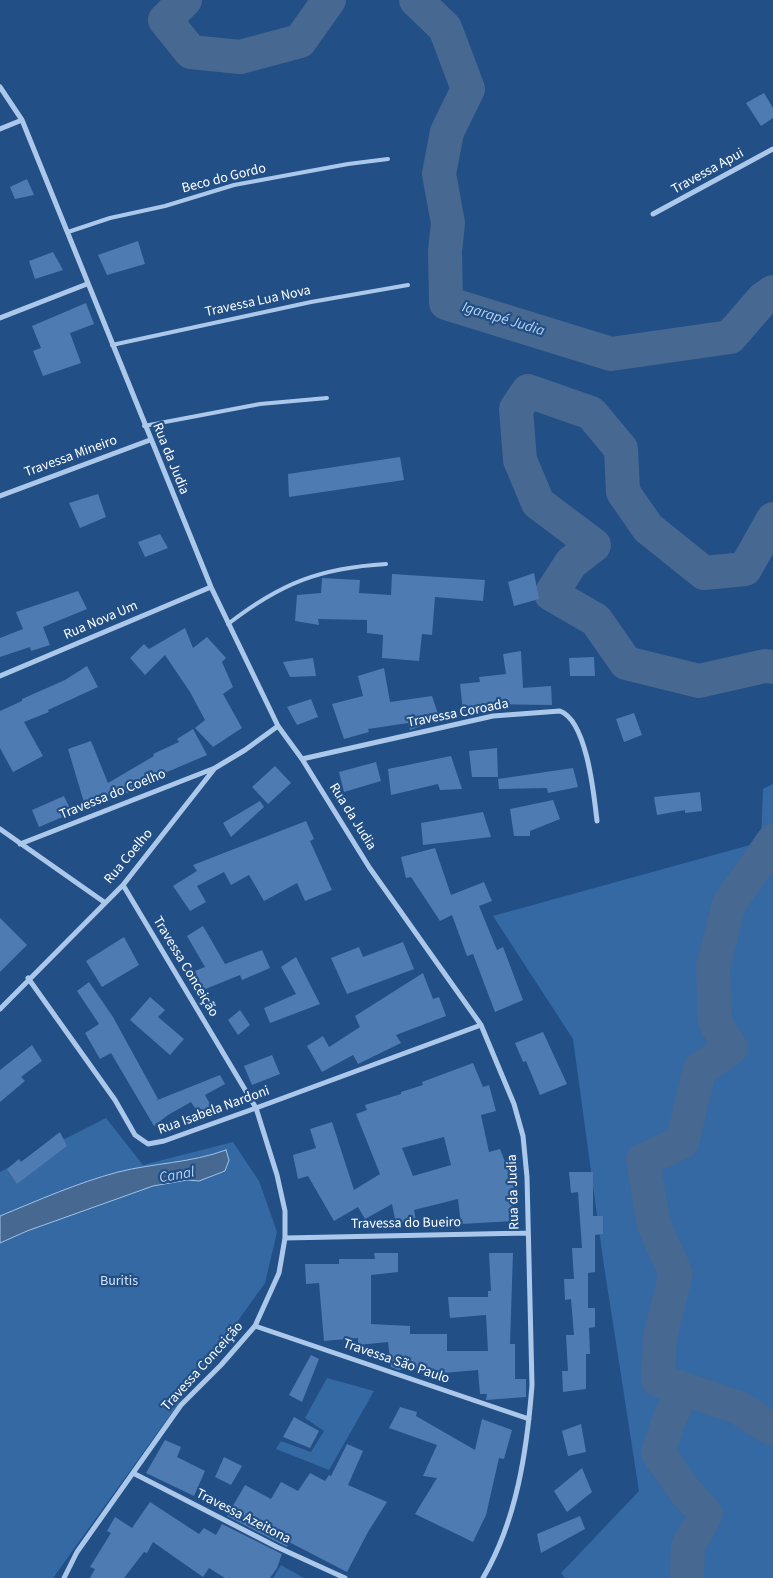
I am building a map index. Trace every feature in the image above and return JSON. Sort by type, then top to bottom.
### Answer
[{"type":"street","name":"Rua da Judia","points":[[0,87],[22,120],[144,426],[211,587],[278,726],[302,759],[370,866],[481,1025],[514,1104],[523,1136],[527,1177],[532,1385],[524,1463],[510,1513],[483,1578]]},
{"type":"street","points":[[0,129],[22,120]]},
{"type":"street","name":"Travessa Apui","points":[[653,214],[773,149]]},
{"type":"street","points":[[0,318],[87,284]]},
{"type":"street","name":"Travessa Mineiro","points":[[0,496],[150,440]]},
{"type":"street","name":"Rua Nova Um","points":[[0,676],[211,587]]},
{"type":"street","name":"Travessa Coroada","points":[[302,759],[493,716],[560,711],[568,714],[573,720],[580,737],[593,788],[597,821]]},
{"type":"street","name":"Rua Coelho","points":[[0,1009],[28,978],[123,885],[215,768],[278,726]]},
{"type":"street","name":"Travessa do Coelho","points":[[20,844],[215,768]]},
{"type":"street","points":[[0,829],[104,902]]},
{"type":"street","name":"Travessa Conceição","points":[[64,1578],[77,1552],[182,1405],[255,1326],[279,1273],[286,1238],[285,1211],[278,1175],[256,1108],[123,885]]},
{"type":"street","name":"Rua Isabela Nardoni","points":[[28,978],[115,1100],[136,1135],[148,1144],[164,1141],[481,1025]]},
{"type":"street","name":"Travessa do Bueiro","points":[[286,1238],[527,1233]]},
{"type":"street","name":"Travessa São Paulo","points":[[255,1326],[529,1419]]},
{"type":"street","name":"Travessa Azeitona","points":[[133,1472],[276,1547],[345,1578]]},
{"type":"lane","name":"Beco do Gordo","points":[[68,232],[110,218],[165,206],[234,186],[348,164],[388,159]]},
{"type":"lane","name":"Travessa Lua Nova","points":[[112,345],[311,302],[408,285]]},
{"type":"lane","points":[[144,426],[260,404],[327,398]]},
{"type":"lane","points":[[228,624],[250,606],[309,575],[360,565],[386,564]]},
{"type":"green space","points":[[773,784],[773,1578],[565,1578],[561,1573],[639,1491],[603,1259],[573,1039],[493,916],[761,842],[763,789]]},
{"type":"green space","name":"Buritis","points":[[106,1118],[143,1165],[233,1142],[259,1181],[277,1232],[265,1283],[53,1578],[0,1578],[0,1172]]},
{"type":"green space","points":[[327,1378],[374,1391],[329,1470],[276,1449],[281,1441],[311,1452],[324,1431],[305,1418]]},
{"type":"green space","points":[[281,1565],[304,1578],[273,1578]]},
{"type":"water","name":"Canal","points":[[226,1150],[229,1160],[225,1171],[199,1181],[187,1180],[153,1186],[27,1231],[0,1243],[0,1216],[29,1204],[103,1176],[199,1158]]},
{"type":"building","points":[[764,93],[773,108],[773,118],[761,126],[746,103]]},
{"type":"building","points":[[27,179],[34,195],[15,199],[10,187]]},
{"type":"building","points":[[138,241],[145,264],[107,275],[98,255]]},
{"type":"building","points":[[53,252],[63,270],[35,279],[29,261]]},
{"type":"building","points":[[86,303],[94,324],[70,333],[81,363],[43,376],[33,351],[41,348],[32,326]]},
{"type":"building","points":[[400,457],[404,480],[289,497],[288,474]]},
{"type":"building","points":[[98,494],[106,517],[80,528],[69,503]]},
{"type":"building","points":[[160,534],[168,548],[145,557],[138,542]]},
{"type":"building","points":[[534,573],[539,599],[514,606],[508,582]]},
{"type":"building","points":[[392,574],[485,580],[483,601],[435,597],[432,635],[422,634],[419,661],[382,658],[383,635],[367,633],[367,620],[318,619],[319,625],[295,621],[297,595],[321,593],[322,578],[360,580],[359,593],[391,595]]},
{"type":"building","points":[[78,591],[87,609],[43,627],[50,645],[31,651],[30,647],[0,657],[0,638],[23,629],[16,612]]},
{"type":"building","points":[[185,628],[193,648],[207,637],[226,658],[222,662],[233,687],[223,694],[242,728],[213,747],[195,728],[205,720],[190,692],[165,655],[145,675],[130,658],[144,644],[149,649]]},
{"type":"building","points":[[521,651],[523,688],[551,686],[552,705],[479,704],[480,711],[463,711],[460,684],[480,682],[479,677],[506,674],[503,654]]},
{"type":"building","points":[[594,657],[595,676],[570,676],[569,658]]},
{"type":"building","points":[[313,658],[316,676],[290,677],[283,662]]},
{"type":"building","points":[[87,666],[98,687],[48,710],[49,712],[24,722],[43,756],[13,772],[0,748],[0,711],[65,680]]},
{"type":"building","points":[[384,668],[390,702],[432,696],[440,720],[410,730],[408,723],[368,729],[369,732],[344,739],[332,704],[363,696],[358,676]]},
{"type":"building","points":[[311,699],[318,717],[297,725],[287,707]]},
{"type":"building","points":[[634,713],[642,735],[624,742],[616,719]]},
{"type":"building","points":[[193,729],[207,755],[160,775],[137,789],[86,809],[68,749],[91,741],[108,783],[154,756],[153,754],[179,742],[177,739]]},
{"type":"building","points":[[497,748],[498,777],[472,777],[469,751]]},
{"type":"building","points":[[451,756],[462,789],[440,790],[438,784],[391,795],[388,769]]},
{"type":"building","points":[[376,762],[381,781],[344,792],[339,772]]},
{"type":"building","points":[[275,766],[291,783],[268,804],[252,787]]},
{"type":"building","points":[[573,768],[578,787],[548,793],[547,788],[499,789],[498,779]]},
{"type":"building","points":[[700,792],[702,811],[685,813],[685,810],[657,815],[654,797]]},
{"type":"building","points":[[64,796],[72,813],[39,827],[32,810]]},
{"type":"building","points":[[553,800],[560,819],[530,831],[530,836],[514,836],[510,809]]},
{"type":"building","points":[[260,801],[264,807],[231,837],[223,823]]},
{"type":"building","points":[[483,812],[491,837],[423,845],[421,823]]},
{"type":"building","points":[[306,821],[314,839],[310,841],[332,890],[305,901],[297,883],[264,901],[249,875],[231,885],[224,872],[197,886],[206,902],[190,911],[173,886],[197,871],[193,865]]},
{"type":"building","points":[[435,848],[451,895],[484,882],[492,901],[479,906],[497,950],[503,947],[523,1000],[495,1012],[473,954],[467,956],[452,915],[440,921],[411,877],[406,878],[401,857]]},
{"type":"building","points":[[0,918],[27,945],[0,972]]},
{"type":"building","points":[[203,926],[225,964],[262,950],[270,968],[242,980],[240,975],[203,990],[195,971],[205,967],[187,936]]},
{"type":"building","points":[[124,937],[139,965],[102,987],[86,961]]},
{"type":"building","points":[[403,942],[414,969],[347,994],[331,958],[359,947],[363,957]]},
{"type":"building","points":[[296,957],[320,1004],[270,1023],[264,1008],[296,994],[281,967]]},
{"type":"building","points":[[423,973],[433,999],[439,997],[446,1016],[396,1035],[401,1043],[358,1064],[353,1055],[322,1072],[307,1046],[323,1036],[329,1047],[360,1027],[355,1016]]},
{"type":"building","points":[[89,982],[113,1017],[158,1099],[155,1101],[220,1075],[225,1084],[205,1095],[214,1111],[203,1120],[191,1102],[168,1115],[154,1126],[111,1053],[100,1059],[85,1033],[99,1024],[77,991]]},
{"type":"building","points":[[150,997],[165,1010],[158,1017],[184,1039],[170,1055],[130,1020]]},
{"type":"building","points":[[240,1010],[250,1025],[238,1035],[228,1020]]},
{"type":"building","points":[[543,1032],[567,1084],[540,1095],[526,1061],[523,1062],[515,1043]]},
{"type":"building","points":[[32,1045],[42,1061],[21,1077],[25,1081],[0,1102],[0,1070]]},
{"type":"building","points":[[272,1055],[280,1074],[252,1085],[244,1066]]},
{"type":"building","points":[[473,1063],[483,1087],[489,1085],[496,1111],[481,1115],[489,1152],[500,1149],[515,1188],[511,1188],[514,1221],[461,1224],[458,1199],[414,1210],[416,1220],[396,1224],[392,1204],[365,1219],[358,1207],[334,1221],[308,1176],[298,1179],[293,1155],[316,1148],[310,1129],[332,1122],[354,1190],[380,1174],[356,1114],[367,1110],[365,1105],[401,1094],[401,1092],[423,1085],[422,1082]],"holes":[[[444,1137],[451,1165],[413,1176],[402,1148]]]},
{"type":"building","points":[[60,1132],[67,1146],[17,1184],[7,1169],[19,1159],[21,1162]]},
{"type":"building","points":[[569,1172],[593,1172],[593,1216],[603,1216],[603,1234],[595,1235],[595,1272],[588,1273],[588,1308],[595,1308],[595,1327],[589,1328],[590,1354],[586,1354],[586,1389],[563,1392],[562,1371],[568,1371],[566,1335],[574,1335],[571,1299],[565,1300],[564,1279],[574,1279],[572,1248],[582,1248],[578,1192],[571,1193]]},
{"type":"building","points":[[374,1253],[398,1253],[398,1272],[371,1275],[371,1324],[410,1326],[410,1334],[447,1334],[447,1351],[488,1351],[486,1315],[450,1318],[448,1297],[488,1297],[488,1291],[491,1291],[489,1253],[513,1253],[510,1344],[515,1344],[515,1379],[526,1379],[526,1397],[486,1400],[487,1394],[480,1394],[478,1370],[431,1374],[430,1367],[399,1370],[391,1367],[388,1342],[358,1345],[358,1338],[324,1341],[319,1283],[306,1284],[305,1264],[339,1264],[339,1259],[375,1259]]},
{"type":"building","points":[[311,1355],[319,1359],[302,1402],[289,1395]]},
{"type":"building","points":[[400,1407],[417,1412],[416,1416],[475,1450],[482,1419],[512,1430],[504,1459],[499,1458],[486,1515],[473,1542],[415,1514],[437,1478],[423,1476],[437,1445],[389,1428]]},
{"type":"building","points":[[294,1417],[319,1431],[310,1448],[283,1437]]},
{"type":"building","points":[[581,1424],[586,1452],[568,1456],[562,1431]]},
{"type":"building","points":[[165,1440],[181,1447],[177,1457],[205,1471],[194,1496],[146,1473]]},
{"type":"building","points":[[347,1444],[363,1451],[348,1485],[387,1502],[368,1532],[347,1572],[289,1542],[287,1547],[227,1516],[245,1485],[271,1499],[281,1482],[298,1491],[310,1473],[325,1481],[329,1475],[331,1476]]},
{"type":"building","points":[[224,1457],[242,1466],[231,1485],[215,1477]]},
{"type":"building","points":[[582,1468],[592,1492],[567,1512],[554,1491]]},
{"type":"building","points":[[150,1502],[199,1534],[204,1528],[216,1535],[222,1524],[282,1554],[277,1568],[270,1578],[225,1578],[209,1568],[203,1577],[153,1542],[147,1553],[144,1552],[124,1578],[90,1578],[95,1569],[90,1567],[111,1533],[107,1531],[115,1517],[132,1528]]},
{"type":"building","points":[[580,1516],[585,1529],[541,1553],[537,1534]]},
{"type":"waterway","name":"Igarapé Judia","points":[[185,0],[165,20],[191,52],[240,57],[300,41],[329,0]]},
{"type":"waterway","name":"Igarapé Judia","points":[[416,0],[445,28],[468,89],[447,132],[439,174],[448,223],[445,251],[446,303],[611,354],[730,337],[763,299],[773,292]]},
{"type":"waterway","name":"Igarapé Judia","points":[[773,519],[745,569],[704,573],[648,528],[623,492],[621,449],[591,413],[528,391],[516,409],[520,460],[538,503],[594,545],[571,563],[551,594],[596,620],[626,663],[699,681],[765,666],[773,667]]},
{"type":"waterway","name":"Igarapé Judia","points":[[773,841],[729,904],[713,967],[715,1022],[731,1048],[700,1069],[682,1142],[643,1160],[654,1225],[676,1274],[660,1336],[658,1380],[737,1407],[773,1429]]},
{"type":"waterway","points":[[684,1389],[669,1420],[658,1453],[686,1492],[706,1514],[688,1546],[687,1578]]}]
